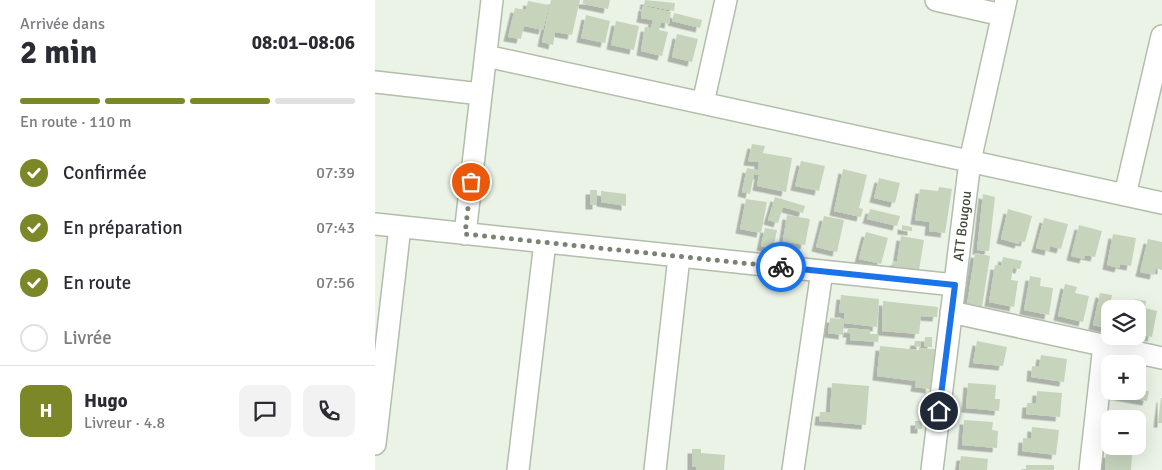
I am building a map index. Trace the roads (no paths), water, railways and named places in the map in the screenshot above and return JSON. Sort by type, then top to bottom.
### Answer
[{"type":"street","points":[[465,234],[492,0]]},
{"type":"street","points":[[703,104],[726,0]]},
{"type":"street","points":[[936,0],[1004,7]]},
{"type":"street","name":"ATT Bougou","points":[[932,470],[970,161],[1004,7]]},
{"type":"street","points":[[1125,195],[1162,36]]},
{"type":"street","points":[[486,56],[1162,203]]},
{"type":"street","points":[[375,82],[481,94]]},
{"type":"street","points":[[375,224],[955,285]]},
{"type":"street","points":[[375,444],[379,373],[400,227]]},
{"type":"street","points":[[518,470],[545,242]]},
{"type":"street","points":[[655,470],[679,256]]},
{"type":"street","points":[[793,470],[822,272]]},
{"type":"street","points":[[951,312],[1101,344]]},
{"type":"street","points":[[1090,470],[1104,345],[1162,358]]}]
